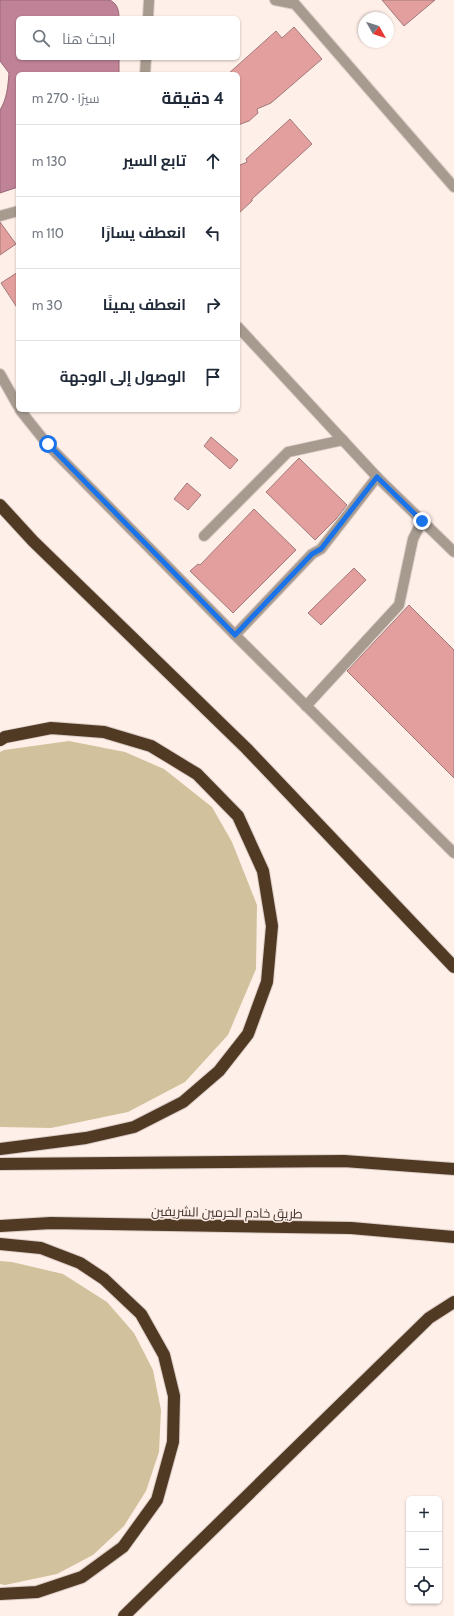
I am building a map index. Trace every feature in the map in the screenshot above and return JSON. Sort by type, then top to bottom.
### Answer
[{"type":"highway","points":[[0,505],[33,541],[247,749],[454,967]]},
{"type":"highway","points":[[0,740],[5,737],[51,728],[104,732],[151,746],[197,774],[238,816],[263,871],[272,926],[268,982],[248,1034],[219,1071],[183,1102],[134,1127],[86,1138],[0,1149]]},
{"type":"highway","points":[[0,1164],[344,1162],[454,1169]]},
{"type":"highway","name":"طريق خادم الحرمين الشريفين","points":[[0,1226],[51,1223],[352,1228],[454,1237]]},
{"type":"highway","points":[[0,1244],[41,1248],[80,1263],[104,1279],[141,1314],[164,1354],[174,1396],[173,1442],[157,1500],[123,1547],[82,1577],[37,1592],[0,1594]]},
{"type":"highway","points":[[124,1616],[429,1318],[454,1302]]},
{"type":"street","points":[[148,16],[149,0]]},
{"type":"street","points":[[275,0],[298,2],[454,187]]},
{"type":"street","points":[[145,72],[146,60]]},
{"type":"street","points":[[0,216],[16,212]]},
{"type":"street","points":[[240,329],[377,477],[454,552]]},
{"type":"street","points":[[0,374],[16,402]]},
{"type":"street","points":[[22,412],[48,444],[235,635],[454,853]]},
{"type":"street","points":[[204,536],[288,452],[343,440]]},
{"type":"street","points":[[235,635],[312,554],[321,549],[377,477]]},
{"type":"street","points":[[306,706],[399,605],[413,539],[422,521]]},
{"type":"shaded area","points":[[0,0],[110,0],[117,7],[119,16],[16,16],[16,60],[119,60],[119,72],[16,72],[16,188],[0,193],[0,110],[6,97],[9,73],[0,61]]},
{"type":"shaded area","points":[[69,741],[125,752],[164,769],[212,807],[232,842],[257,905],[256,969],[228,1035],[185,1082],[128,1112],[51,1128],[0,1127],[0,752],[4,750]]},
{"type":"shaded area","points":[[0,1261],[12,1262],[63,1274],[107,1302],[134,1333],[153,1370],[161,1410],[159,1452],[146,1491],[124,1526],[93,1555],[57,1574],[5,1585],[0,1584]]},
{"type":"building","points":[[382,0],[435,0],[404,26],[394,14],[394,12],[392,12]]},
{"type":"building","points":[[294,27],[322,59],[271,103],[257,109],[258,113],[249,121],[240,124],[240,72],[230,72],[276,31],[282,38]]},
{"type":"building","points":[[290,119],[312,144],[252,199],[252,201],[240,212],[240,165],[247,162],[246,159]]},
{"type":"building","points":[[0,222],[16,244],[0,255]]},
{"type":"building","points":[[16,273],[16,306],[1,283]]},
{"type":"building","points":[[211,437],[238,460],[230,469],[204,446]]},
{"type":"building","points":[[299,458],[347,505],[336,519],[315,540],[266,492]]},
{"type":"building","points":[[187,483],[201,495],[188,510],[174,499]]},
{"type":"building","points":[[254,509],[296,550],[233,613],[190,571],[198,564],[200,565]]},
{"type":"building","points":[[354,568],[366,580],[321,625],[308,613]]},
{"type":"building","points":[[409,605],[454,650],[454,778],[347,671]]},
{"type":"route","points":[[48,444],[235,635],[312,554],[321,549],[377,477],[422,521]]}]
